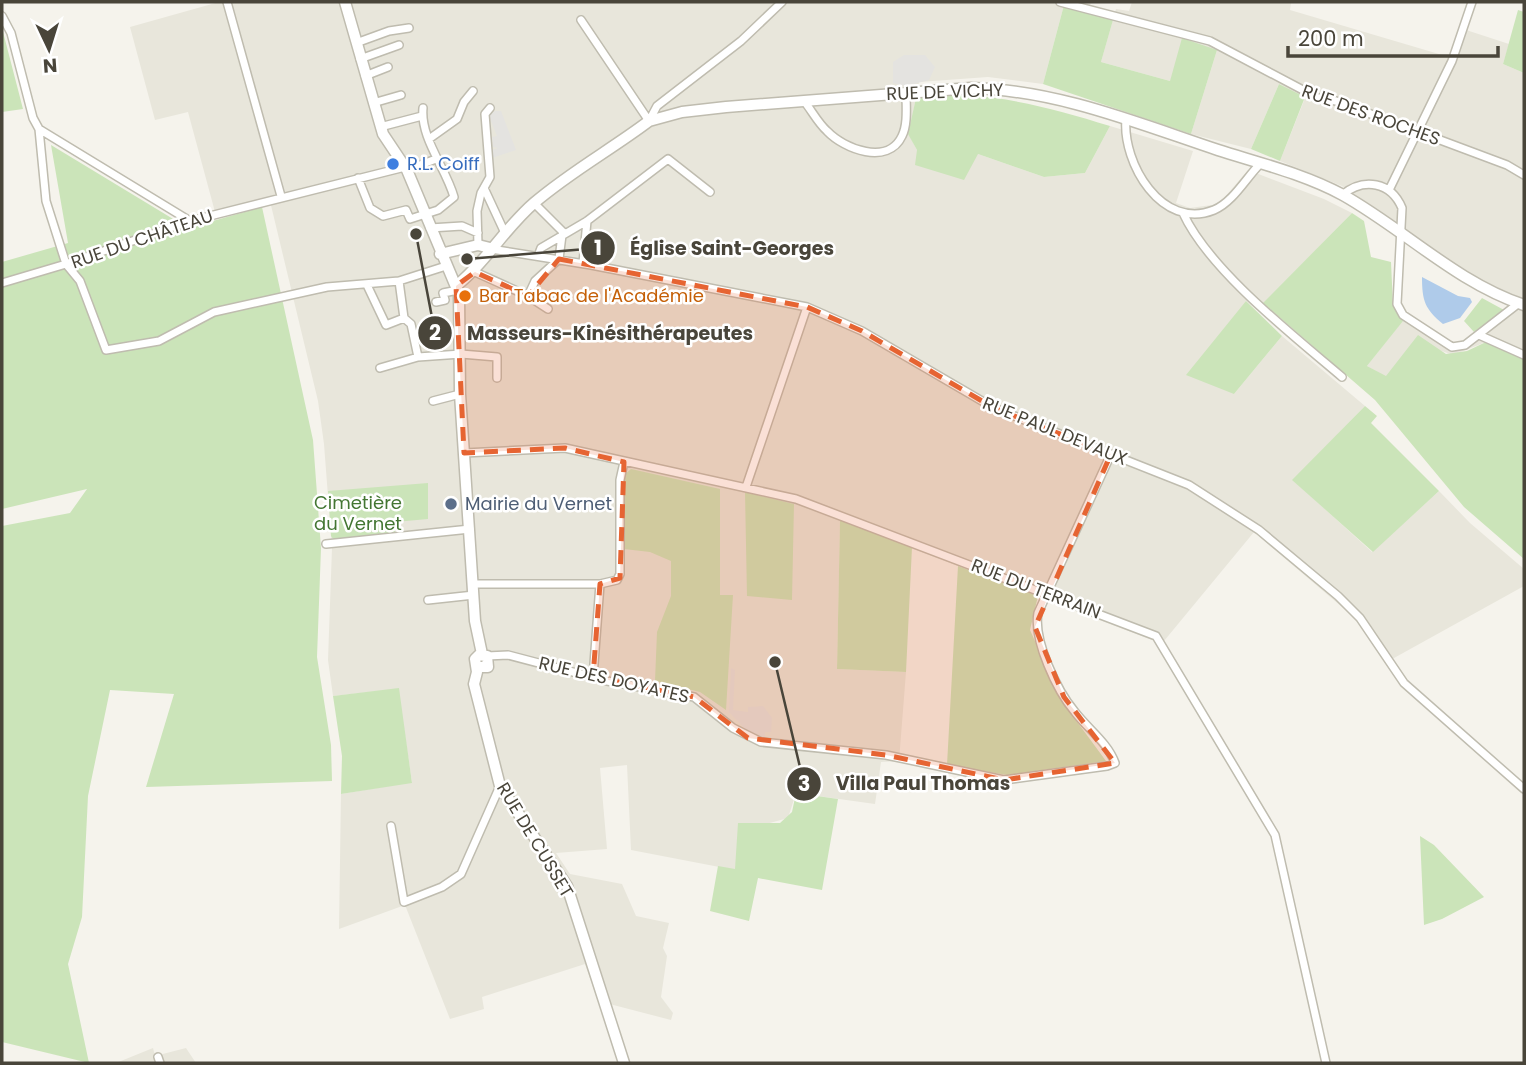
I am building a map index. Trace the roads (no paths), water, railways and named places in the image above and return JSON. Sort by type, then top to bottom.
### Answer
[{"type":"street","points":[[227,2],[281,196]]},
{"type":"street","points":[[345,2],[380,127],[387,143],[406,168],[440,254],[457,288]]},
{"type":"street","points":[[581,20],[649,121],[657,106],[741,41],[782,2]]},
{"type":"street","name":"RUE DES ROCHES","points":[[1060,2],[1210,41],[1318,98],[1336,101],[1507,165],[1524,175]]},
{"type":"street","points":[[1390,188],[1452,61],[1472,2]]},
{"type":"street","points":[[2,16],[11,33],[33,118],[39,129],[46,201],[66,264],[80,281],[106,350],[159,341],[214,312],[300,292],[399,281],[446,266]]},
{"type":"street","points":[[356,43],[389,31],[409,28]]},
{"type":"street","points":[[360,59],[399,45]]},
{"type":"street","points":[[365,76],[388,67]]},
{"type":"street","name":"RUE DE VICHY","points":[[475,272],[504,231],[534,203],[649,121],[672,114],[804,101],[971,88],[1006,89],[1072,102],[1126,119],[1342,195],[1452,269],[1521,304]]},
{"type":"street","points":[[429,139],[457,119],[464,102],[473,91]]},
{"type":"street","points":[[804,101],[826,131],[847,147],[877,152],[889,149],[904,134],[906,93]]},
{"type":"street","points":[[373,103],[401,95]]},
{"type":"street","points":[[668,99],[672,114]]},
{"type":"street","points":[[478,245],[477,211],[490,177],[485,114],[491,108]]},
{"type":"street","points":[[358,178],[374,213],[392,216],[407,210],[410,219],[426,216],[454,197],[448,175],[436,159],[422,112],[380,127]]},
{"type":"street","points":[[1126,119],[1133,168],[1140,181],[1166,204],[1183,213],[1215,209],[1226,202],[1260,164]]},
{"type":"street","points":[[39,129],[190,221]]},
{"type":"street","name":"RUE DU CHÂTEAU","points":[[2,283],[190,221],[436,159]]},
{"type":"street","points":[[538,256],[541,247],[587,221],[668,159],[710,192]]},
{"type":"street","points":[[1342,195],[1365,186],[1390,188]]},
{"type":"street","points":[[484,188],[504,231]]},
{"type":"street","points":[[1390,188],[1402,208],[1395,291],[1397,304],[1403,315],[1452,347],[1465,345],[1521,304]]},
{"type":"street","points":[[534,203],[563,234]]},
{"type":"street","points":[[1183,213],[1190,229],[1260,307],[1342,377]]},
{"type":"street","points":[[583,263],[587,221]]},
{"type":"street","points":[[430,228],[462,226],[478,233]]},
{"type":"street","points":[[528,296],[535,281],[559,259],[563,234]]},
{"type":"street","points":[[440,254],[478,245],[490,248]]},
{"type":"street","name":"RUE PAUL DEVAUX","points":[[490,248],[583,263],[807,307],[862,331],[994,408],[1189,485],[1271,539],[1360,618],[1404,683],[1524,789]]},
{"type":"street","points":[[436,302],[444,300],[443,293],[457,288],[475,272],[528,296],[548,309]]},
{"type":"street","points":[[399,281],[404,318],[411,324],[418,357]]},
{"type":"street","points":[[367,285],[386,325],[404,318]]},
{"type":"street","name":"RUE DE CUSSET","points":[[457,288],[461,354],[460,394],[475,621],[483,662],[474,684],[476,696],[499,786],[567,886],[624,1063]]},
{"type":"street","points":[[746,487],[807,307]]},
{"type":"street","points":[[1479,335],[1524,355]]},
{"type":"street","points":[[380,368],[418,357],[461,354],[497,357],[497,378]]},
{"type":"street","points":[[433,401],[460,394]]},
{"type":"street","name":"RUE DU TERRAIN","points":[[464,453],[565,448],[796,499],[1156,636],[1275,835],[1326,1063]]},
{"type":"street","points":[[1048,593],[1111,454]]},
{"type":"street","points":[[428,600],[474,589],[600,584],[617,580],[620,574],[620,480],[624,461]]},
{"type":"street","points":[[326,544],[470,529]]},
{"type":"street","points":[[593,677],[600,584]]},
{"type":"street","name":"RUE DES DOYATES","points":[[483,662],[515,658],[694,697],[733,728],[761,742],[886,755],[1004,780],[1115,763],[1110,751],[1064,697],[1040,644],[1035,627],[1048,593]]},
{"type":"street","points":[[391,826],[404,902],[442,887],[461,874],[499,786]]},
{"type":"water","points":[[1422,277],[1458,296],[1470,298],[1472,302],[1460,318],[1443,324],[1432,314],[1424,298]]},
{"type":"place","name":"R.L. Coiff","points":[[393,164]]},
{"type":"place","name":"Masseurs-Kinésithérapeutes","points":[[416,234]]},
{"type":"place","name":"Église Saint-Georges","points":[[467,259]]},
{"type":"place","name":"Bar Tabac de l'Académie","points":[[465,296]]},
{"type":"place","name":"Mairie du Vernet","points":[[451,504]]},
{"type":"place","name":"Villa Paul Thomas","points":[[775,662]]},
{"type":"park label","name":"Cimetière du Vernet","points":[[358,513]]}]
